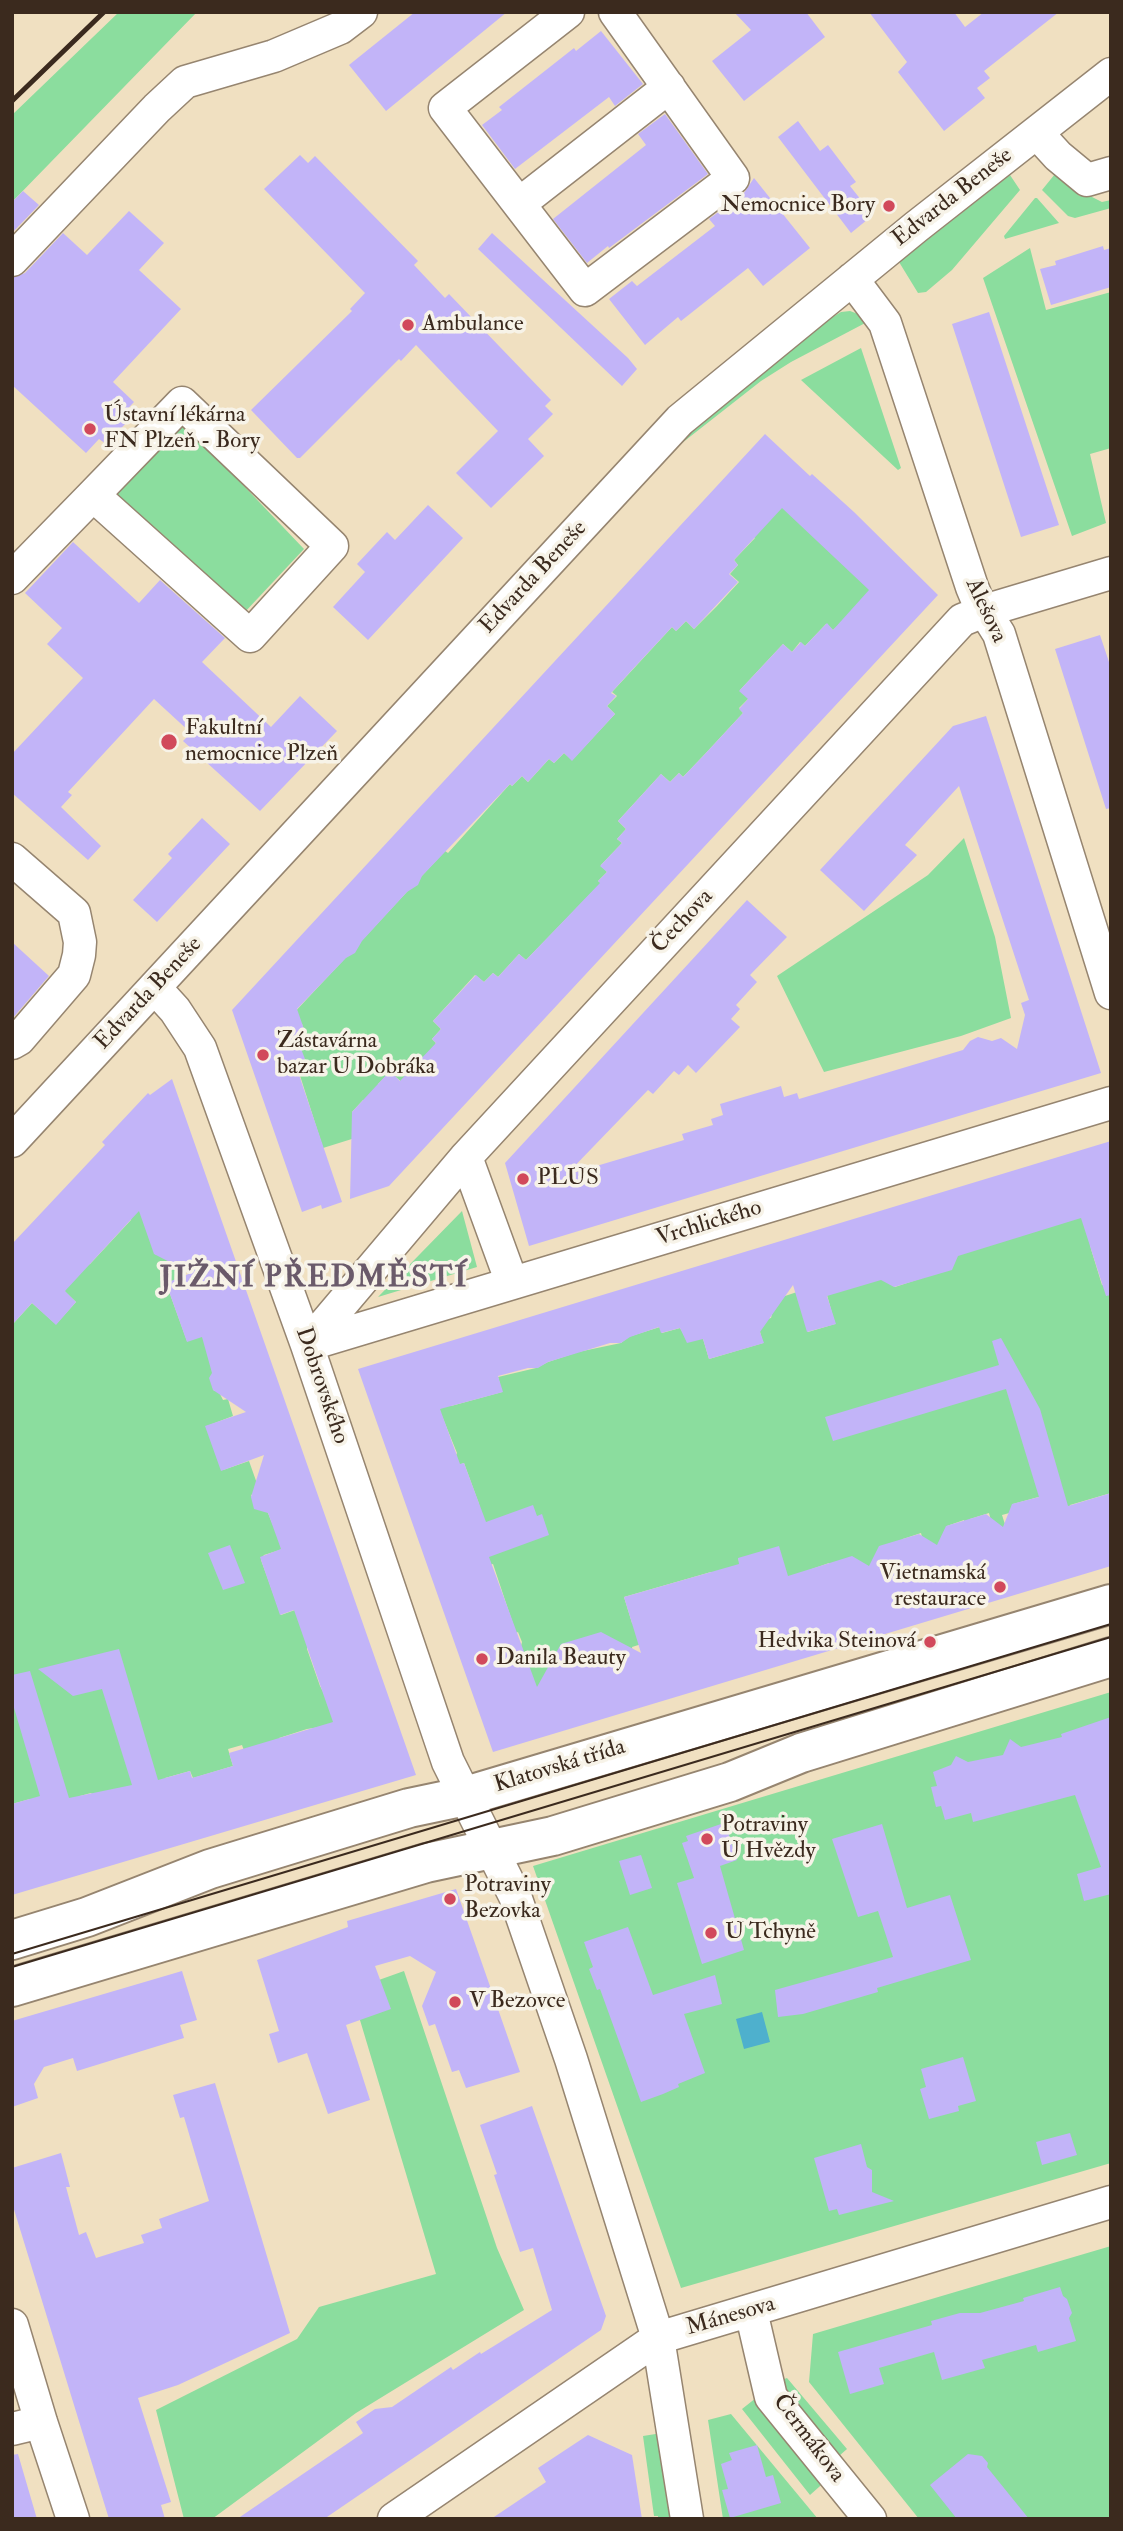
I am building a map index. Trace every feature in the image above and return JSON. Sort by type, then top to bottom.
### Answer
[{"type":"main road","name":"Klatovská třída","points":[[12,1940],[87,1917],[210,1869],[410,1808],[466,1796],[1111,1604]]},
{"type":"main road","points":[[12,1987],[426,1863],[553,1836],[718,1786],[801,1753],[1111,1657]]},
{"type":"street","points":[[12,260],[185,82],[274,56],[340,28],[361,12]]},
{"type":"street","points":[[568,12],[445,108],[585,290],[733,178],[615,12]]},
{"type":"street","name":"Edvarda Beneše","points":[[12,1141],[680,420],[852,279],[1111,74]]},
{"type":"street","points":[[519,204],[669,87]]},
{"type":"street","points":[[1037,133],[1058,156],[1087,180],[1111,173]]},
{"type":"street","name":"Alešova","points":[[852,279],[878,311],[889,333],[972,587],[999,634],[1111,993]]},
{"type":"street","points":[[12,578],[182,403],[332,546],[250,636],[93,495]]},
{"type":"street","name":"Čechova","points":[[307,1345],[466,1157],[962,620],[1111,572]]},
{"type":"street","points":[[12,859],[74,913],[80,942],[74,975],[19,1039],[12,1043]]},
{"type":"street","name":"Dobrovského","points":[[155,988],[175,1010],[200,1048],[307,1345],[448,1762],[466,1796]]},
{"type":"street","name":"Vrchlického","points":[[307,1345],[1111,1103]]},
{"type":"street","points":[[466,1157],[512,1283]]},
{"type":"street","points":[[466,1796],[512,1889],[571,2059],[658,2338],[687,2519]]},
{"type":"street","name":"Mánesova","points":[[394,2519],[658,2338],[1111,2202]]},
{"type":"street","name":"Čermákova","points":[[751,2311],[771,2397],[870,2519]]},
{"type":"street","points":[[12,2325],[26,2425],[73,2519]]},
{"type":"green space","points":[[119,12],[197,12],[12,202],[12,115]]},
{"type":"green space","points":[[1055,174],[1077,188],[1079,196],[1090,193],[1102,202],[1111,200],[1111,208],[1075,218],[1068,216],[1042,190]]},
{"type":"green space","points":[[1010,175],[1020,190],[952,270],[926,292],[918,293],[899,262]]},
{"type":"green space","points":[[1035,198],[1059,223],[1005,239],[1004,236]]},
{"type":"green space","points":[[1030,248],[1046,310],[1111,292],[1111,448],[1090,454],[1106,523],[1072,536],[983,278]]},
{"type":"green space","points":[[850,311],[869,321],[761,381],[682,443],[639,488],[632,482],[671,445],[826,321],[841,312]]},
{"type":"green space","points":[[861,348],[901,468],[898,470],[801,380]]},
{"type":"green space","points":[[181,420],[304,549],[244,613],[103,495]]},
{"type":"green space","points":[[784,483],[889,580],[833,630],[826,624],[805,646],[800,642],[792,652],[783,644],[740,690],[749,698],[739,708],[743,713],[705,754],[683,777],[679,773],[670,782],[661,774],[618,821],[626,829],[617,839],[622,843],[601,865],[607,872],[598,881],[601,883],[526,960],[519,954],[498,977],[493,973],[484,982],[475,975],[433,1021],[441,1029],[432,1039],[436,1043],[411,1090],[390,1072],[378,1084],[386,1092],[371,1108],[363,1100],[352,1112],[371,1133],[323,1148],[296,1063],[297,1039],[305,1032],[302,1024],[292,1015],[445,851],[448,853],[510,784],[512,786],[522,776],[528,782],[549,759],[554,763],[564,753],[572,760],[615,714],[607,706],[617,696],[612,692],[672,627],[676,631],[686,621],[694,629],[717,606],[739,582],[730,574],[738,565],[734,560],[755,538],[748,531]]},
{"type":"green space","points":[[964,838],[995,937],[1011,1018],[961,1036],[824,1072],[777,976],[928,875]]},
{"type":"green space","points":[[133,1193],[156,1255],[177,1248],[184,1279],[166,1283],[187,1341],[203,1333],[214,1391],[218,1390],[223,1400],[228,1399],[233,1416],[207,1426],[223,1470],[249,1461],[260,1492],[251,1495],[256,1509],[265,1506],[283,1549],[264,1555],[261,1560],[281,1615],[309,1605],[307,1649],[320,1686],[340,1724],[307,1729],[279,1738],[286,1763],[248,1762],[242,1745],[228,1749],[233,1766],[193,1778],[190,1771],[165,1778],[169,1791],[91,1793],[80,1796],[41,1834],[30,1799],[12,1804],[12,1325],[32,1303],[56,1324],[76,1302],[48,1276],[90,1264],[131,1220]]},
{"type":"green space","points":[[1083,1206],[1091,1249],[1102,1285],[1111,1282],[1111,1493],[1070,1505],[1071,1511],[1053,1493],[1013,1504],[1013,1512],[1002,1515],[1010,1540],[997,1544],[989,1513],[970,1519],[968,1535],[964,1520],[947,1526],[929,1565],[921,1533],[903,1539],[907,1554],[887,1578],[832,1574],[829,1563],[812,1569],[822,1599],[738,1558],[748,1592],[718,1598],[711,1572],[624,1597],[632,1623],[648,1642],[632,1647],[633,1654],[544,1690],[534,1689],[520,1650],[522,1642],[518,1632],[516,1633],[493,1564],[482,1567],[479,1504],[464,1463],[450,1468],[457,1453],[433,1394],[443,1379],[451,1406],[502,1392],[498,1377],[536,1368],[578,1352],[621,1343],[628,1337],[660,1327],[662,1333],[680,1328],[688,1341],[701,1332],[709,1359],[763,1343],[756,1317],[763,1320],[771,1318],[776,1299],[800,1291],[808,1332],[835,1324],[827,1295],[874,1269],[895,1287],[952,1268],[946,1245]]},
{"type":"green space","points":[[462,1211],[477,1267],[378,1297]]},
{"type":"green space","points":[[1111,1692],[1111,2163],[681,2288],[533,1866]]},
{"type":"green space","points":[[404,1971],[497,2248],[524,2310],[356,2413],[212,2519],[184,2519],[156,2410],[297,2339],[319,2307],[436,2274],[351,1990]]},
{"type":"green space","points":[[1111,2246],[1111,2519],[919,2519],[809,2382],[813,2334]]},
{"type":"green space","points":[[787,2378],[847,2449],[839,2456],[779,2381]]},
{"type":"green space","points":[[761,2394],[828,2479],[810,2495],[742,2409]]},
{"type":"green space","points":[[731,2414],[818,2519],[723,2519],[708,2420]]},
{"type":"green space","points":[[662,2433],[675,2519],[658,2519],[658,2516],[654,2516],[643,2436]]},
{"type":"water","points":[[762,2012],[770,2042],[744,2049],[736,2019]]},
{"type":"building","points":[[415,12],[507,12],[386,111],[349,65]]},
{"type":"building","points":[[734,12],[806,12],[825,37],[744,101],[712,61],[751,30]]},
{"type":"building","points":[[869,12],[954,12],[965,27],[984,12],[1059,12],[984,71],[990,78],[977,88],[985,98],[944,131],[898,72],[907,62]]},
{"type":"building","points":[[601,31],[643,84],[615,106],[609,97],[515,169],[482,125],[502,110],[499,107],[574,48],[576,51]]},
{"type":"building","points":[[665,114],[708,174],[587,263],[553,219],[646,145],[638,134]]},
{"type":"building","points":[[798,121],[820,151],[828,145],[856,182],[850,186],[873,215],[851,233],[778,137]]},
{"type":"building","name":"Ambulance","points":[[300,155],[308,163],[315,156],[418,261],[414,265],[445,298],[449,294],[551,400],[545,406],[553,414],[528,439],[544,456],[491,508],[456,473],[498,431],[416,345],[300,458],[251,410],[352,311],[350,309],[365,293],[264,189]]},
{"type":"building","points":[[754,178],[810,248],[763,286],[748,268],[681,321],[678,317],[645,345],[609,299],[632,281],[637,286],[715,226],[709,219],[744,193]]},
{"type":"building","points":[[23,191],[39,205],[12,233],[12,202]]},
{"type":"building","points":[[129,211],[164,243],[139,270],[181,309],[113,382],[134,402],[121,416],[127,422],[106,444],[99,439],[86,453],[12,385],[12,278],[25,273],[63,233],[87,255]]},
{"type":"building","points":[[492,233],[628,358],[637,369],[622,386],[478,249]]},
{"type":"building","points":[[1103,246],[1104,250],[1111,248],[1111,287],[1051,305],[1040,269],[1056,265],[1055,261]]},
{"type":"building","points":[[989,312],[1059,525],[1021,537],[952,324]]},
{"type":"building","points":[[765,434],[854,512],[938,595],[389,1186],[350,1199],[352,1112],[390,1071],[400,1081],[436,1043],[432,1039],[441,1029],[433,1021],[476,975],[484,982],[493,973],[498,977],[519,954],[526,960],[600,883],[598,881],[607,872],[600,866],[622,843],[617,839],[626,829],[618,821],[661,774],[670,782],[679,773],[683,777],[705,754],[743,713],[739,709],[748,699],[739,691],[783,644],[792,652],[801,642],[805,646],[827,623],[833,630],[869,590],[782,508],[734,560],[738,565],[729,574],[738,582],[694,629],[686,621],[676,631],[672,627],[611,693],[616,696],[607,706],[615,714],[572,761],[564,753],[554,763],[549,759],[528,782],[522,776],[512,786],[510,784],[422,876],[418,885],[407,892],[362,941],[355,953],[346,958],[297,1009],[305,1032],[298,1041],[305,1059],[295,1063],[342,1202],[322,1209],[321,1205],[302,1212],[232,1010]]},
{"type":"building","points":[[428,505],[463,538],[368,640],[333,607],[365,572],[357,564],[387,532],[395,540]]},
{"type":"building","points":[[73,542],[139,603],[160,580],[225,638],[202,662],[271,727],[300,696],[337,731],[260,811],[183,741],[191,733],[154,699],[68,792],[72,795],[61,807],[101,846],[88,860],[12,793],[12,754],[83,678],[47,644],[62,628],[25,593]]},
{"type":"building","points":[[1100,635],[1111,668],[1111,808],[1106,809],[1055,649]]},
{"type":"building","points":[[986,716],[1101,1073],[529,1246],[505,1163],[747,900],[787,937],[750,975],[757,982],[736,1005],[740,1009],[731,1019],[740,1027],[696,1073],[688,1065],[679,1075],[674,1071],[653,1094],[648,1090],[566,1175],[684,1140],[682,1134],[713,1125],[711,1119],[723,1115],[720,1104],[781,1086],[784,1097],[797,1093],[799,1099],[963,1050],[970,1041],[978,1037],[992,1041],[1001,1038],[1017,1049],[1025,1015],[1021,1003],[1029,1000],[959,786],[905,845],[917,855],[864,911],[820,870],[953,726]]},
{"type":"building","points":[[202,818],[230,844],[157,922],[133,900],[172,858],[168,854]]},
{"type":"building","points":[[12,942],[49,976],[12,1019]]},
{"type":"building","points":[[172,1079],[416,1775],[12,1895],[12,1804],[40,1796],[12,1701],[12,1675],[30,1671],[69,1798],[132,1785],[102,1689],[73,1696],[38,1669],[119,1649],[158,1780],[190,1771],[192,1778],[233,1766],[229,1753],[333,1722],[294,1610],[280,1615],[260,1557],[281,1549],[268,1513],[254,1509],[251,1497],[264,1455],[221,1471],[205,1426],[246,1412],[213,1390],[209,1378],[212,1373],[202,1337],[187,1342],[166,1283],[191,1273],[154,1254],[139,1211],[65,1291],[76,1302],[56,1325],[32,1303],[12,1325],[12,1244],[105,1145],[102,1142],[148,1093],[150,1095]]},
{"type":"building","points":[[1111,1141],[1111,1295],[1106,1296],[1081,1218],[958,1256],[952,1270],[894,1287],[881,1280],[827,1296],[836,1324],[807,1332],[793,1285],[760,1332],[764,1343],[709,1359],[703,1339],[687,1343],[680,1328],[661,1333],[659,1327],[621,1343],[610,1343],[548,1362],[538,1368],[498,1376],[503,1392],[440,1409],[460,1464],[464,1463],[486,1522],[533,1505],[537,1516],[542,1514],[549,1535],[489,1557],[537,1687],[561,1644],[601,1632],[641,1653],[624,1597],[739,1564],[738,1558],[779,1546],[788,1576],[852,1556],[869,1566],[879,1546],[919,1534],[937,1545],[946,1526],[986,1514],[1003,1527],[1012,1504],[1039,1497],[1006,1389],[833,1441],[825,1417],[999,1365],[992,1341],[1001,1338],[1040,1409],[1068,1506],[1111,1493],[1111,1566],[493,1752],[358,1369]]},
{"type":"building","points":[[230,1545],[245,1583],[223,1590],[208,1553]]},
{"type":"building","points":[[1111,1717],[1111,1894],[1084,1901],[1077,1874],[1101,1867],[1075,1795],[973,1822],[971,1813],[945,1820],[941,1806],[936,1807],[931,1787],[937,1786],[933,1772],[951,1765],[956,1756],[968,1762],[1003,1755],[1010,1739],[1021,1747],[1062,1737],[1061,1734]]},
{"type":"building","points":[[721,1824],[722,1830],[727,1829],[737,1860],[720,1866],[744,1950],[702,1964],[677,1883],[694,1878],[682,1843],[688,1841],[686,1836]]},
{"type":"building","points":[[882,1824],[907,1908],[950,1895],[971,1960],[877,1988],[878,1992],[803,2014],[778,2017],[775,1990],[893,1957],[878,1911],[858,1917],[832,1839]]},
{"type":"building","points":[[641,1855],[652,1888],[630,1895],[619,1861]]},
{"type":"building","points":[[456,1889],[520,2072],[466,2088],[459,2070],[452,2072],[435,2024],[429,2026],[422,2006],[436,1972],[410,1956],[375,1966],[391,2009],[346,2025],[370,2100],[328,2114],[307,2053],[278,2063],[269,2034],[279,2031],[257,1960],[348,1927],[347,1921]]},
{"type":"building","points":[[628,1927],[653,1995],[715,1975],[722,2004],[684,2014],[705,2073],[641,2102],[600,1989],[597,1990],[589,1969],[593,1967],[584,1942]]},
{"type":"building","points":[[182,1971],[197,2020],[180,2025],[184,2038],[77,2071],[73,2058],[44,2067],[34,2084],[38,2098],[12,2107],[12,2021]]},
{"type":"building","points":[[963,2057],[976,2101],[958,2106],[959,2111],[929,2119],[920,2089],[926,2087],[921,2069]]},
{"type":"building","points":[[215,2083],[290,2333],[178,2385],[138,2398],[171,2502],[161,2505],[165,2519],[109,2519],[12,2203],[12,2168],[61,2153],[70,2187],[66,2187],[79,2235],[86,2232],[96,2258],[144,2243],[141,2235],[162,2228],[159,2219],[209,2201],[184,2117],[180,2118],[173,2095]]},
{"type":"building","points":[[532,2106],[606,2316],[601,2330],[324,2519],[237,2519],[363,2433],[356,2422],[375,2409],[392,2407],[451,2367],[453,2370],[552,2310],[533,2248],[520,2252],[480,2125]]},
{"type":"building","points":[[1070,2133],[1077,2155],[1042,2165],[1036,2142]]},
{"type":"building","points":[[861,2144],[867,2167],[872,2170],[872,2192],[894,2201],[839,2215],[837,2209],[829,2211],[814,2158]]},
{"type":"building","points":[[1060,2287],[1072,2313],[1069,2318],[1076,2341],[1038,2352],[1036,2345],[982,2360],[985,2368],[942,2380],[934,2352],[879,2368],[884,2384],[850,2394],[838,2352],[932,2325],[931,2321],[960,2313],[980,2313],[1024,2301],[1023,2298]]},
{"type":"building","points":[[588,2435],[632,2455],[642,2519],[491,2519],[546,2482],[538,2468]]},
{"type":"building","points":[[757,2445],[766,2477],[773,2475],[781,2503],[730,2518],[722,2490],[728,2489],[721,2464],[732,2460],[729,2453]]},
{"type":"building","points":[[18,2454],[37,2519],[12,2519],[12,2455]]},
{"type":"building","points":[[968,2454],[982,2456],[988,2463],[987,2467],[1029,2519],[957,2519],[930,2485]]},
{"type":"tram line","points":[[12,1954],[1111,1624]]},
{"type":"tram line","points":[[12,1967],[1111,1637]]},
{"type":"railway","points":[[12,101],[104,12]]},
{"type":"place","name":"Nemocnice Bory","points":[[889,206]]},
{"type":"place","name":"Ambulance","points":[[408,325]]},
{"type":"place","name":"Ústavní lékárna FN Plzeň - Bory","points":[[90,429]]},
{"type":"place","name":"Fakultní nemocnice Plzeň","points":[[169,742]]},
{"type":"place","name":"Zástavárna bazar U Dobráka","points":[[263,1055]]},
{"type":"place","name":"PLUS","points":[[523,1179]]},
{"type":"place","name":"Vietnamská restaurace","points":[[1000,1587]]},
{"type":"place","name":"Hedvika Steinová","points":[[930,1642]]},
{"type":"place","name":"Danila Beauty","points":[[482,1659]]},
{"type":"place","name":"Potraviny U Hvězdy","points":[[707,1839]]},
{"type":"place","name":"Potraviny Bezovka","points":[[450,1899]]},
{"type":"place","name":"U Tchyně","points":[[711,1933]]},
{"type":"place","name":"V Bezovce","points":[[455,2002]]},
{"type":"district","name":"JIŽNÍ PŘEDMĚSTÍ","points":[[314,1280]]}]
